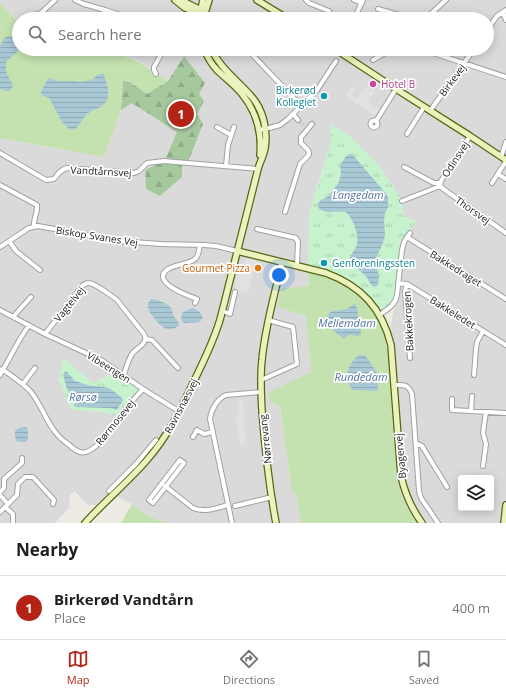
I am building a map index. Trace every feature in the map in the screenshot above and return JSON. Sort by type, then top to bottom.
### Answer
[{"type":"main road","points":[[175,0],[185,8],[195,12]]},
{"type":"main road","points":[[182,0],[201,12]]},
{"type":"main road","points":[[203,0],[203,12]]},
{"type":"main road","points":[[204,12],[209,0]]},
{"type":"main road","points":[[257,0],[277,12]]},
{"type":"main road","name":"Ravnsnæsvej","points":[[208,56],[216,69],[242,93],[252,108],[262,130]]},
{"type":"main road","name":"Ravnsnæsvej","points":[[85,523],[118,486],[148,459],[169,431],[180,412],[219,327],[237,250],[259,166],[265,149],[262,130],[263,117],[258,107],[252,97],[220,65],[214,56]]},
{"type":"main road","points":[[348,56],[396,90],[504,159]]},
{"type":"main road","name":"Byagervej","points":[[237,250],[326,273],[339,278],[350,284],[366,297],[380,315],[391,345],[403,486],[411,506],[422,523]]},
{"type":"main road","name":"Nørrevang","points":[[276,523],[266,450],[261,380],[263,349],[268,320],[282,262]]},
{"type":"main road","points":[[504,523],[506,505]]},
{"type":"main road","name":"Ravnsnæsvej","points":[[81,523],[95,511]]},
{"type":"street","points":[[42,12],[55,0]]},
{"type":"street","points":[[75,0],[111,12]]},
{"type":"street","points":[[306,0],[309,3],[329,11]]},
{"type":"street","points":[[354,0],[363,2],[358,12]]},
{"type":"street","points":[[433,12],[446,0]]},
{"type":"street","points":[[378,9],[388,12]]},
{"type":"street","points":[[494,20],[504,11],[506,20]]},
{"type":"street","points":[[156,74],[154,66],[160,56]]},
{"type":"street","points":[[254,56],[301,106]]},
{"type":"street","points":[[374,60],[381,56]]},
{"type":"street","points":[[442,56],[506,77]]},
{"type":"street","name":"Birkevej","points":[[430,111],[469,56]]},
{"type":"street","points":[[262,130],[280,125],[293,114],[316,90],[336,61]]},
{"type":"street","points":[[376,121],[396,90]]},
{"type":"street","points":[[407,134],[424,107]]},
{"type":"street","points":[[293,114],[298,120]]},
{"type":"street","points":[[285,212],[300,164],[309,154],[308,150],[302,145],[300,140],[302,134],[312,124]]},
{"type":"street","points":[[303,125],[307,129]]},
{"type":"street","points":[[217,127],[231,135]]},
{"type":"street","points":[[226,166],[228,145],[234,127]]},
{"type":"street","name":"Odinsvej","points":[[404,167],[434,183],[440,184],[470,136]]},
{"type":"street","points":[[492,183],[498,174],[504,159],[506,142]]},
{"type":"street","name":"Vandtårnsvej","points":[[0,153],[46,180],[54,179],[62,169],[67,168],[134,173],[139,171],[147,163],[164,161],[226,166],[259,166]]},
{"type":"street","points":[[498,174],[506,179]]},
{"type":"street","points":[[402,200],[440,184]]},
{"type":"street","name":"Thorsvej","points":[[440,184],[442,188],[506,233]]},
{"type":"street","points":[[0,185],[37,206],[33,222],[34,226],[0,247]]},
{"type":"street","name":"Biskop Svanes Vej","points":[[34,226],[42,226],[120,241],[216,246],[237,250]]},
{"type":"street","points":[[257,229],[296,238],[298,242],[297,266]]},
{"type":"street","name":"Bakkedraget","points":[[398,283],[402,250],[408,235],[506,299]]},
{"type":"street","points":[[9,241],[16,251],[40,270]]},
{"type":"street","points":[[196,303],[197,299],[178,292],[170,286],[164,278],[166,271],[169,268],[190,262],[197,258],[200,245]]},
{"type":"street","name":"Vagtelvej","points":[[45,334],[83,285],[88,283],[105,291],[117,300],[144,334],[146,339],[152,340],[178,368]]},
{"type":"street","points":[[380,315],[393,305],[397,295],[398,283]]},
{"type":"street","name":"Bakkeledet","points":[[398,283],[407,284],[506,346]]},
{"type":"street","name":"Bakkekrogen","points":[[407,284],[405,291],[410,358]]},
{"type":"street","points":[[222,312],[230,314],[235,292]]},
{"type":"street","points":[[13,317],[31,297]]},
{"type":"street","name":"Vibeengen","points":[[0,310],[45,334],[101,360],[180,412]]},
{"type":"street","points":[[261,380],[297,364],[293,327],[268,320]]},
{"type":"street","points":[[0,374],[29,325]]},
{"type":"street","points":[[474,375],[477,342],[483,331]]},
{"type":"street","points":[[124,375],[131,355],[144,343],[146,339]]},
{"type":"street","points":[[23,384],[35,368]]},
{"type":"street","name":"Rørmosevej","points":[[2,369],[23,384],[32,394],[53,430],[74,450],[81,453],[88,452],[97,446],[107,435],[124,410],[143,389]]},
{"type":"street","name":"Byagervej","points":[[394,385],[404,384],[408,387],[412,394],[419,491],[421,498],[438,523]]},
{"type":"street","points":[[232,523],[210,414],[218,400],[226,395],[261,392]]},
{"type":"street","points":[[471,411],[472,396]]},
{"type":"street","points":[[452,399],[452,410],[506,413]]},
{"type":"street","points":[[483,466],[486,444],[483,433],[486,412]]},
{"type":"street","points":[[193,437],[197,430],[204,434],[213,432]]},
{"type":"street","name":"Ravnsnæsvej","points":[[109,491],[118,486],[156,440]]},
{"type":"street","name":"Byagervej","points":[[416,443],[422,446],[447,487]]},
{"type":"street","points":[[0,492],[4,488],[4,480],[22,463],[22,458]]},
{"type":"street","points":[[180,460],[184,463],[166,487],[153,504],[149,500],[180,460]]},
{"type":"street","points":[[0,512],[17,495],[18,484],[25,477],[33,477],[54,500],[53,504]]},
{"type":"street","points":[[161,484],[193,508],[206,510],[228,505]]},
{"type":"street","points":[[0,495],[13,514],[14,523]]},
{"type":"street","points":[[235,506],[272,497]]},
{"type":"shaded area","points":[[0,0],[506,0],[506,523],[416,523],[408,511],[397,478],[387,350],[396,295],[403,215],[402,202],[392,184],[349,135],[331,125],[331,142],[309,214],[309,286],[277,307],[306,316],[311,372],[269,401],[280,406],[292,492],[296,494],[301,523],[166,523],[146,515],[132,504],[109,493],[96,505],[87,505],[75,491],[70,495],[69,508],[55,523],[0,523],[0,138],[104,157],[121,110],[132,102],[177,132],[197,114],[204,101],[198,94],[184,56],[494,56],[494,12],[12,12],[12,16],[0,3]]},
{"type":"shaded area","points":[[125,56],[184,56],[168,81],[139,61]]},
{"type":"shaded area","points":[[352,86],[356,88],[352,95],[357,99],[366,86],[374,92],[368,102],[380,110],[377,114],[375,113],[374,115],[347,97],[348,96],[346,95]]},
{"type":"shaded area","points":[[245,259],[256,260],[248,293],[234,290],[241,265]]},
{"type":"shaded area","points":[[238,400],[243,400],[246,443],[240,445],[236,416],[239,415]]},
{"type":"green space","points":[[0,3],[12,16],[12,56],[124,56],[139,62],[168,81],[147,94],[130,82],[123,82],[121,110],[104,157],[0,138]]},
{"type":"green space","points":[[184,56],[205,83],[199,94],[204,101],[197,114],[203,124],[188,162],[165,160],[177,132],[132,103],[121,110],[123,81],[130,82],[147,94],[168,81]]},
{"type":"green space","points":[[331,125],[349,135],[377,163],[402,202],[403,215],[416,222],[404,239],[396,295],[387,308],[382,311],[367,292],[359,285],[341,275],[308,264],[309,214],[331,142]]},
{"type":"green space","points":[[160,163],[182,165],[182,177],[160,196],[146,189],[145,170]]},
{"type":"green space","points":[[308,272],[338,282],[350,289],[361,298],[378,320],[383,334],[389,361],[397,478],[405,502],[416,523],[301,523],[296,494],[292,492],[280,406],[269,401],[268,393],[311,372],[306,316],[277,307],[281,289],[309,286]]},
{"type":"green space","points":[[63,358],[93,383],[114,372],[140,390],[117,416],[103,412],[74,410],[70,408],[59,380]]},
{"type":"green space","points":[[132,504],[146,515],[166,523],[121,523]]},
{"type":"water","points":[[10,36],[12,37],[12,56],[6,62],[7,73],[13,86],[10,91],[5,91],[0,88],[0,46],[4,38]]},
{"type":"water","points":[[103,73],[108,90],[107,99],[102,106],[88,113],[76,129],[70,130],[62,122],[49,98],[41,95],[48,78],[59,81],[80,82],[92,80],[96,76]]},
{"type":"water","name":"Langedam","points":[[352,154],[388,196],[388,207],[384,220],[385,235],[377,256],[376,264],[379,276],[378,285],[375,287],[372,286],[366,276],[350,261],[358,238],[356,228],[349,215],[346,212],[322,211],[319,209],[318,204],[321,200],[329,196],[339,182],[341,173],[340,165],[347,155]]},
{"type":"water","points":[[151,299],[167,304],[171,308],[179,326],[173,329],[168,329],[159,323],[149,310],[148,305]]},
{"type":"water","name":"Mellemdam","points":[[355,304],[361,333],[359,336],[349,335],[344,338],[332,329],[327,316],[332,311],[339,311]]},
{"type":"water","points":[[193,308],[199,311],[203,317],[200,322],[182,322],[182,313]]},
{"type":"water","name":"Rundedam","points":[[359,355],[365,355],[378,374],[378,390],[353,390],[350,386],[347,377],[349,367]]},
{"type":"water","name":"Rørsø","points":[[66,371],[75,381],[88,385],[109,388],[120,396],[123,400],[117,410],[110,408],[76,407],[65,382],[64,373]]},
{"type":"water","points":[[26,427],[28,429],[28,439],[26,442],[16,441],[15,431],[19,428]]},
{"type":"tunnel","points":[[298,120],[303,125]]},
{"type":"place","name":"Hotel B","points":[[373,84]]},
{"type":"place","name":"Birkerød Kollegiet","points":[[324,96]]},
{"type":"place","name":"Birkerød Vandtårn","points":[[181,114]]},
{"type":"place","name":"Genforeningssten","points":[[324,263]]},
{"type":"place","name":"Gourmet Pizza","points":[[258,268]]}]
